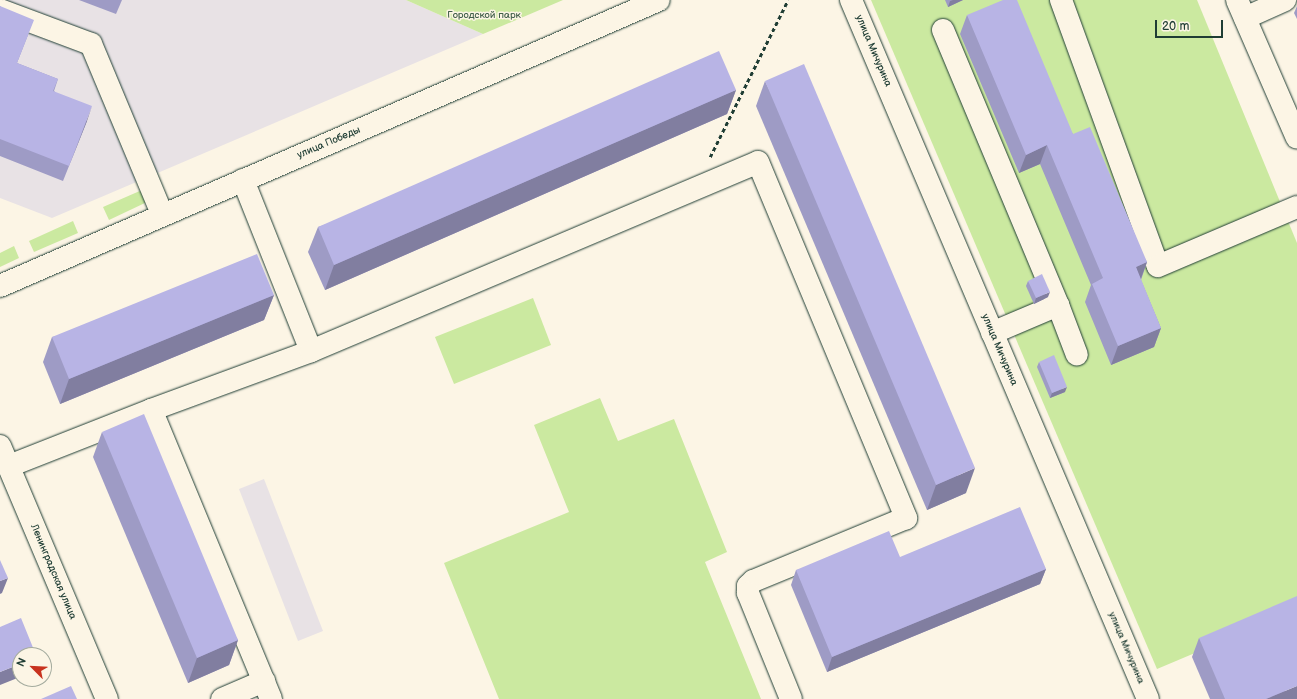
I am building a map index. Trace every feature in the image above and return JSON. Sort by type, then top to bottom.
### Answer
[{"type":"street","name":"улица Победы","points":[[0,286],[162,214],[659,0]]},
{"type":"street","name":"улица Мичурина","points":[[851,0],[1148,699]]},
{"type":"street","points":[[1061,0],[1158,266],[1297,207]]},
{"type":"street","points":[[1285,0],[1241,9],[1297,138]]},
{"type":"street","points":[[0,10],[91,44],[162,214]]},
{"type":"street","points":[[943,30],[1058,305],[1077,355]]},
{"type":"street","points":[[9,466],[151,410],[311,351],[758,162],[906,518],[753,581],[748,586],[748,593],[791,699]]},
{"type":"street","points":[[243,180],[311,351]]},
{"type":"street","points":[[992,333],[1058,305]]},
{"type":"street","points":[[151,410],[268,690],[222,699]]},
{"type":"street","name":"Ленинградская улица","points":[[0,446],[107,699]]},
{"type":"path","points":[[695,188],[788,0]]},
{"type":"shaded area","points":[[0,0],[406,0],[483,34],[52,218],[0,198]]},
{"type":"shaded area","points":[[264,479],[323,631],[298,641],[239,489]]},
{"type":"green space","name":"Городской парк","points":[[406,0],[563,0],[483,34]]},
{"type":"green space","points":[[871,0],[1197,0],[1297,243],[1297,610],[1157,669]]},
{"type":"green space","points":[[142,190],[147,202],[109,220],[103,207]]},
{"type":"green space","points":[[73,221],[78,233],[34,252],[29,241]]},
{"type":"green space","points":[[14,246],[19,258],[0,267],[0,253]]},
{"type":"green space","points":[[533,298],[551,345],[454,384],[435,337]]},
{"type":"green space","points":[[600,398],[618,441],[674,419],[727,552],[705,562],[761,699],[499,699],[444,563],[569,512],[534,425]]},
{"type":"building","points":[[1003,0],[1017,0],[1073,134],[1090,127],[1147,262],[1136,267],[1161,328],[1118,346],[1092,284],[1103,278],[1047,145],[1026,155],[967,15]]},
{"type":"building","points":[[0,6],[34,20],[17,63],[58,79],[53,91],[92,106],[69,166],[0,139]]},
{"type":"building","points":[[719,51],[736,90],[334,265],[318,227]]},
{"type":"building","points":[[804,64],[975,468],[936,485],[765,81]]},
{"type":"building","points":[[257,254],[274,295],[69,379],[52,337]]},
{"type":"building","points":[[1042,274],[1050,292],[1036,298],[1028,281]]},
{"type":"building","points":[[1054,355],[1067,387],[1052,393],[1039,362]]},
{"type":"building","points":[[144,414],[238,640],[197,658],[102,432]]},
{"type":"building","points":[[1020,507],[1046,569],[832,657],[796,570],[889,531],[900,557]]},
{"type":"building","points":[[0,560],[8,578],[0,581]]},
{"type":"building","points":[[1297,596],[1297,686],[1266,699],[1225,699],[1199,638]]},
{"type":"building","points":[[21,618],[33,647],[12,647],[12,667],[0,672],[0,627]]},
{"type":"building","points":[[71,686],[77,699],[41,699]]}]
